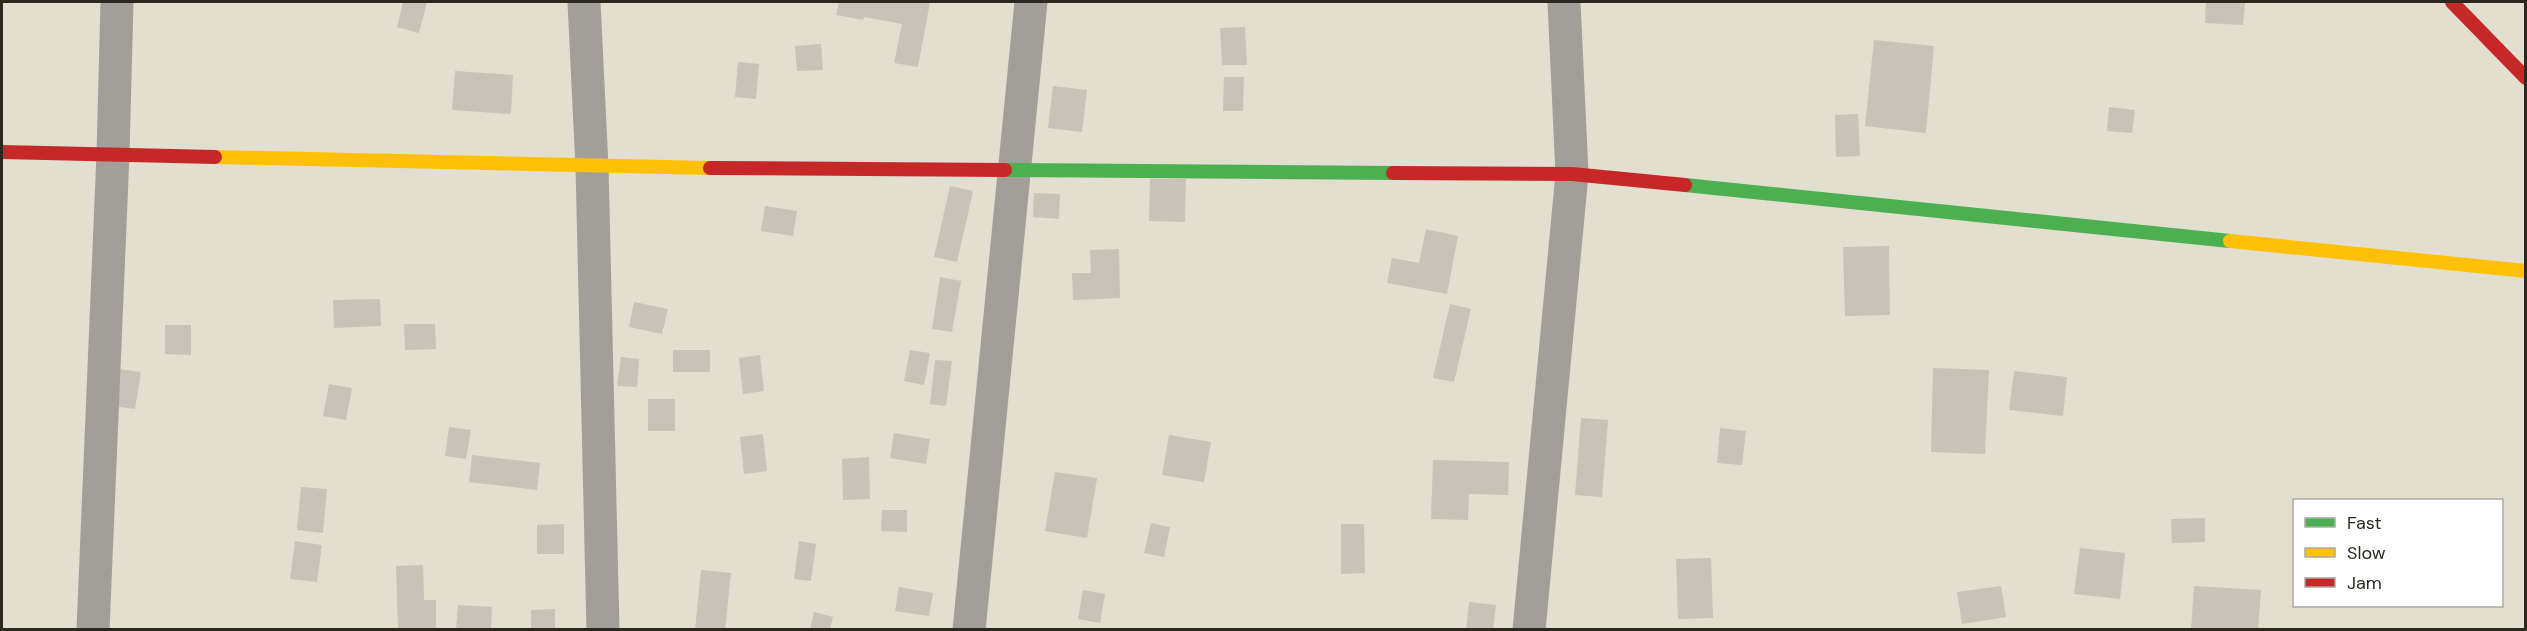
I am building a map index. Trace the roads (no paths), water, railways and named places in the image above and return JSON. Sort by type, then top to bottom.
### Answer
[{"type":"street","points":[[93,630],[113,154],[117,2]]},
{"type":"street","points":[[584,2],[592,167],[603,630]]},
{"type":"street","points":[[969,630],[1031,2]]},
{"type":"street","points":[[1529,630],[1572,174],[1564,2]]},
{"type":"street","points":[[2452,2],[2526,78]]},
{"type":"street","points":[[2,152],[592,167],[1572,174],[2526,271]]}]
